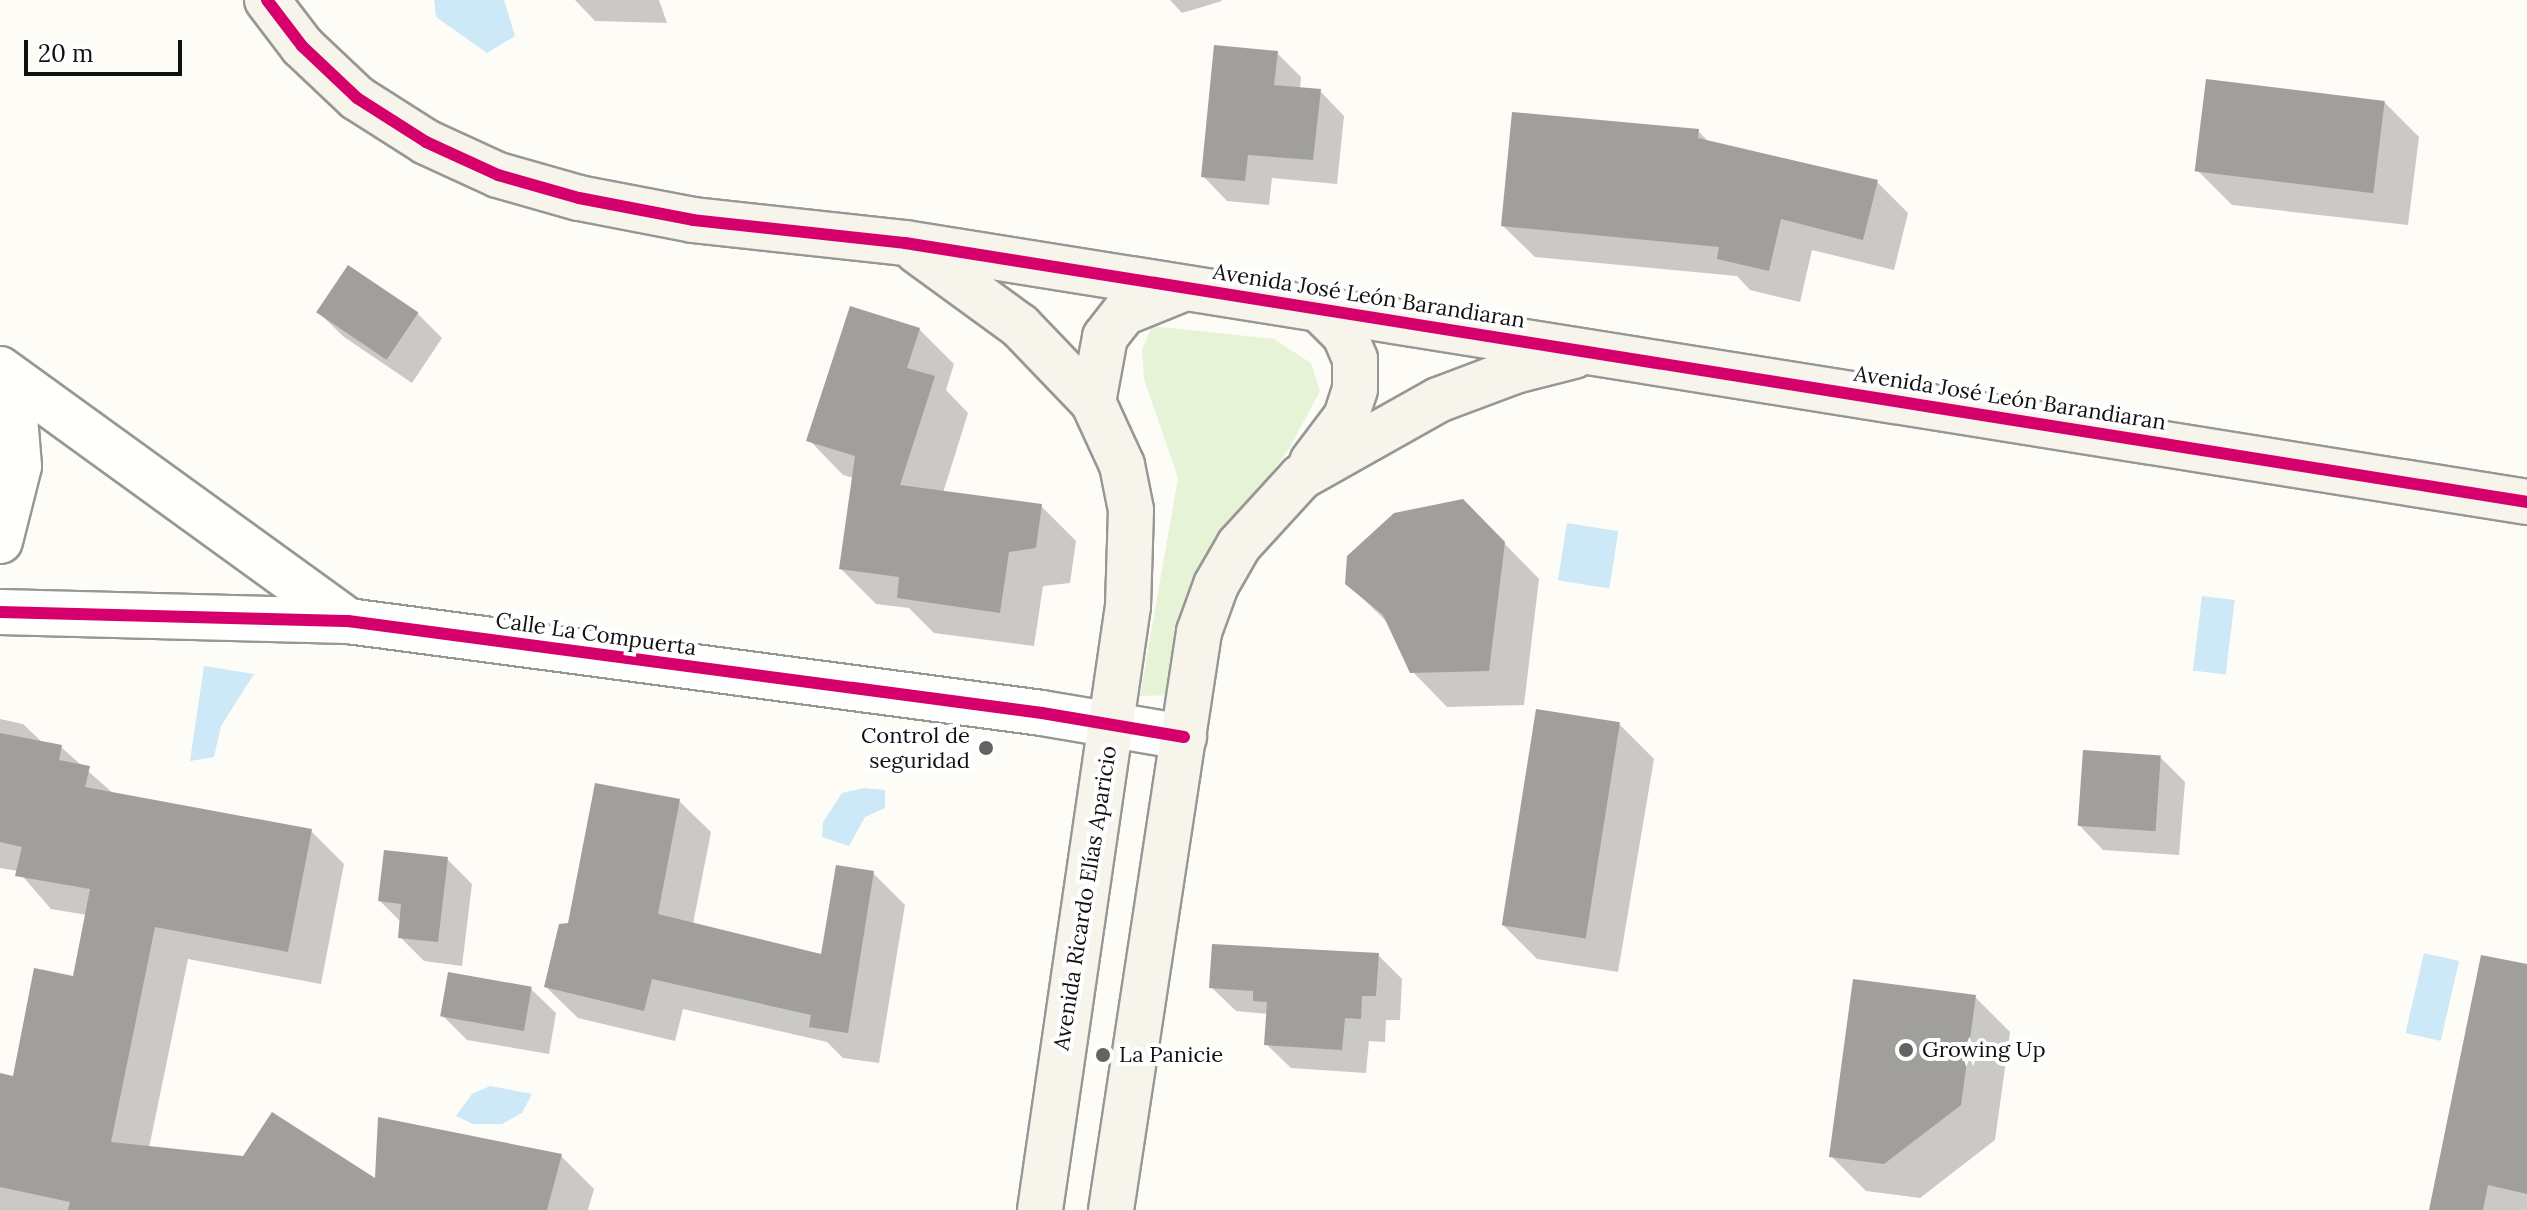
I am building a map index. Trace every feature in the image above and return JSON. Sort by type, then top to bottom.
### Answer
[{"type":"street","name":"Avenida José León Barandiaran","points":[[267,0],[302,46],[357,98],[426,142],[498,175],[579,198],[693,220],[905,243],[2527,502]]},
{"type":"street","name":"Avenida Ricardo Elías Aparicio","points":[[905,243],[1020,326],[1093,402],[1122,465],[1131,510],[1133,558],[1112,724],[1040,1210]]},
{"type":"street","points":[[1093,402],[1105,337],[1124,313],[1186,288]]},
{"type":"street","points":[[1111,1210],[1199,632],[1216,585],[1239,545],[1301,477],[1346,417],[1355,389],[1355,359],[1345,335],[1319,309]]},
{"type":"street","points":[[1301,477],[1438,400],[1515,371],[1595,351]]},
{"type":"street","points":[[0,541],[19,466],[6,375]]},
{"type":"street","name":"Calle La Compuerta","points":[[6,375],[348,621]]},
{"type":"street","name":"Calle La Compuerta","points":[[0,612],[348,621],[1112,724],[1184,737]]},
{"type":"green space","points":[[1152,326],[1274,339],[1311,363],[1320,391],[1289,449],[1251,500],[1218,531],[1171,695],[1140,696],[1178,478],[1144,379],[1142,349]]},
{"type":"water","points":[[434,0],[504,0],[515,36],[487,53],[436,17]]},
{"type":"water","points":[[1567,523],[1618,531],[1609,588],[1558,580]]},
{"type":"water","points":[[2202,596],[2235,600],[2226,674],[2193,670]]},
{"type":"water","points":[[204,666],[254,674],[221,726],[214,757],[190,761]]},
{"type":"water","points":[[864,788],[885,790],[885,808],[865,817],[849,846],[822,837],[823,822],[842,793]]},
{"type":"water","points":[[2424,953],[2459,961],[2441,1041],[2406,1033]]},
{"type":"water","points":[[490,1086],[532,1094],[522,1113],[502,1124],[473,1124],[456,1116],[472,1094]]},
{"type":"building","points":[[1214,45],[1278,51],[1274,85],[1321,89],[1313,160],[1248,155],[1245,181],[1201,177]]},
{"type":"building","points":[[2206,79],[2385,101],[2373,193],[2195,171]]},
{"type":"building","points":[[1512,112],[1699,129],[1698,138],[1878,180],[1863,240],[1781,219],[1769,271],[1717,259],[1719,247],[1501,226]]},
{"type":"building","points":[[348,265],[418,313],[387,360],[316,312]]},
{"type":"building","points":[[850,306],[920,328],[907,368],[935,376],[900,485],[1042,504],[1036,548],[1009,552],[1000,613],[897,598],[899,577],[839,569],[855,456],[806,441]]},
{"type":"building","points":[[1463,499],[1505,542],[1489,671],[1410,673],[1383,615],[1345,584],[1347,556],[1394,513]]},
{"type":"building","points":[[1536,709],[1620,722],[1586,939],[1502,925]]},
{"type":"building","points":[[0,733],[62,745],[59,760],[90,766],[85,787],[312,829],[288,952],[155,927],[111,1142],[243,1156],[272,1112],[375,1178],[378,1117],[562,1154],[547,1210],[68,1210],[70,1202],[0,1187],[0,1073],[13,1076],[34,968],[73,976],[90,889],[15,876],[22,847],[0,842]]},
{"type":"building","points":[[2083,750],[2161,755],[2156,831],[2078,826]]},
{"type":"building","points":[[595,783],[680,799],[658,914],[821,954],[836,865],[874,871],[848,1033],[809,1027],[811,1015],[652,979],[644,1011],[544,987],[559,924],[568,923]]},
{"type":"building","points":[[384,850],[448,857],[438,942],[398,938],[401,904],[378,901]]},
{"type":"building","points":[[1212,944],[1379,953],[1376,996],[1362,996],[1361,1019],[1345,1018],[1342,1050],[1264,1045],[1267,1002],[1253,1001],[1253,991],[1209,988]]},
{"type":"building","points":[[2481,955],[2527,964],[2527,1194],[2488,1185],[2483,1210],[2429,1210]]},
{"type":"building","points":[[448,972],[532,987],[524,1031],[440,1016]]},
{"type":"building","name":"Growing Up","points":[[1853,979],[1976,995],[1961,1105],[1884,1164],[1829,1157]]},
{"type":"cycle path","points":[[267,0],[302,46],[357,98],[426,142],[498,175],[579,198],[693,220],[905,243],[2527,502]]},
{"type":"cycle path","points":[[0,612],[348,621],[1042,713],[1184,737]]},
{"type":"place","name":"Control de seguridad","points":[[986,748]]},
{"type":"place","name":"Growing Up","points":[[1906,1050]]},
{"type":"place","name":"La Panicie","points":[[1103,1055]]}]
